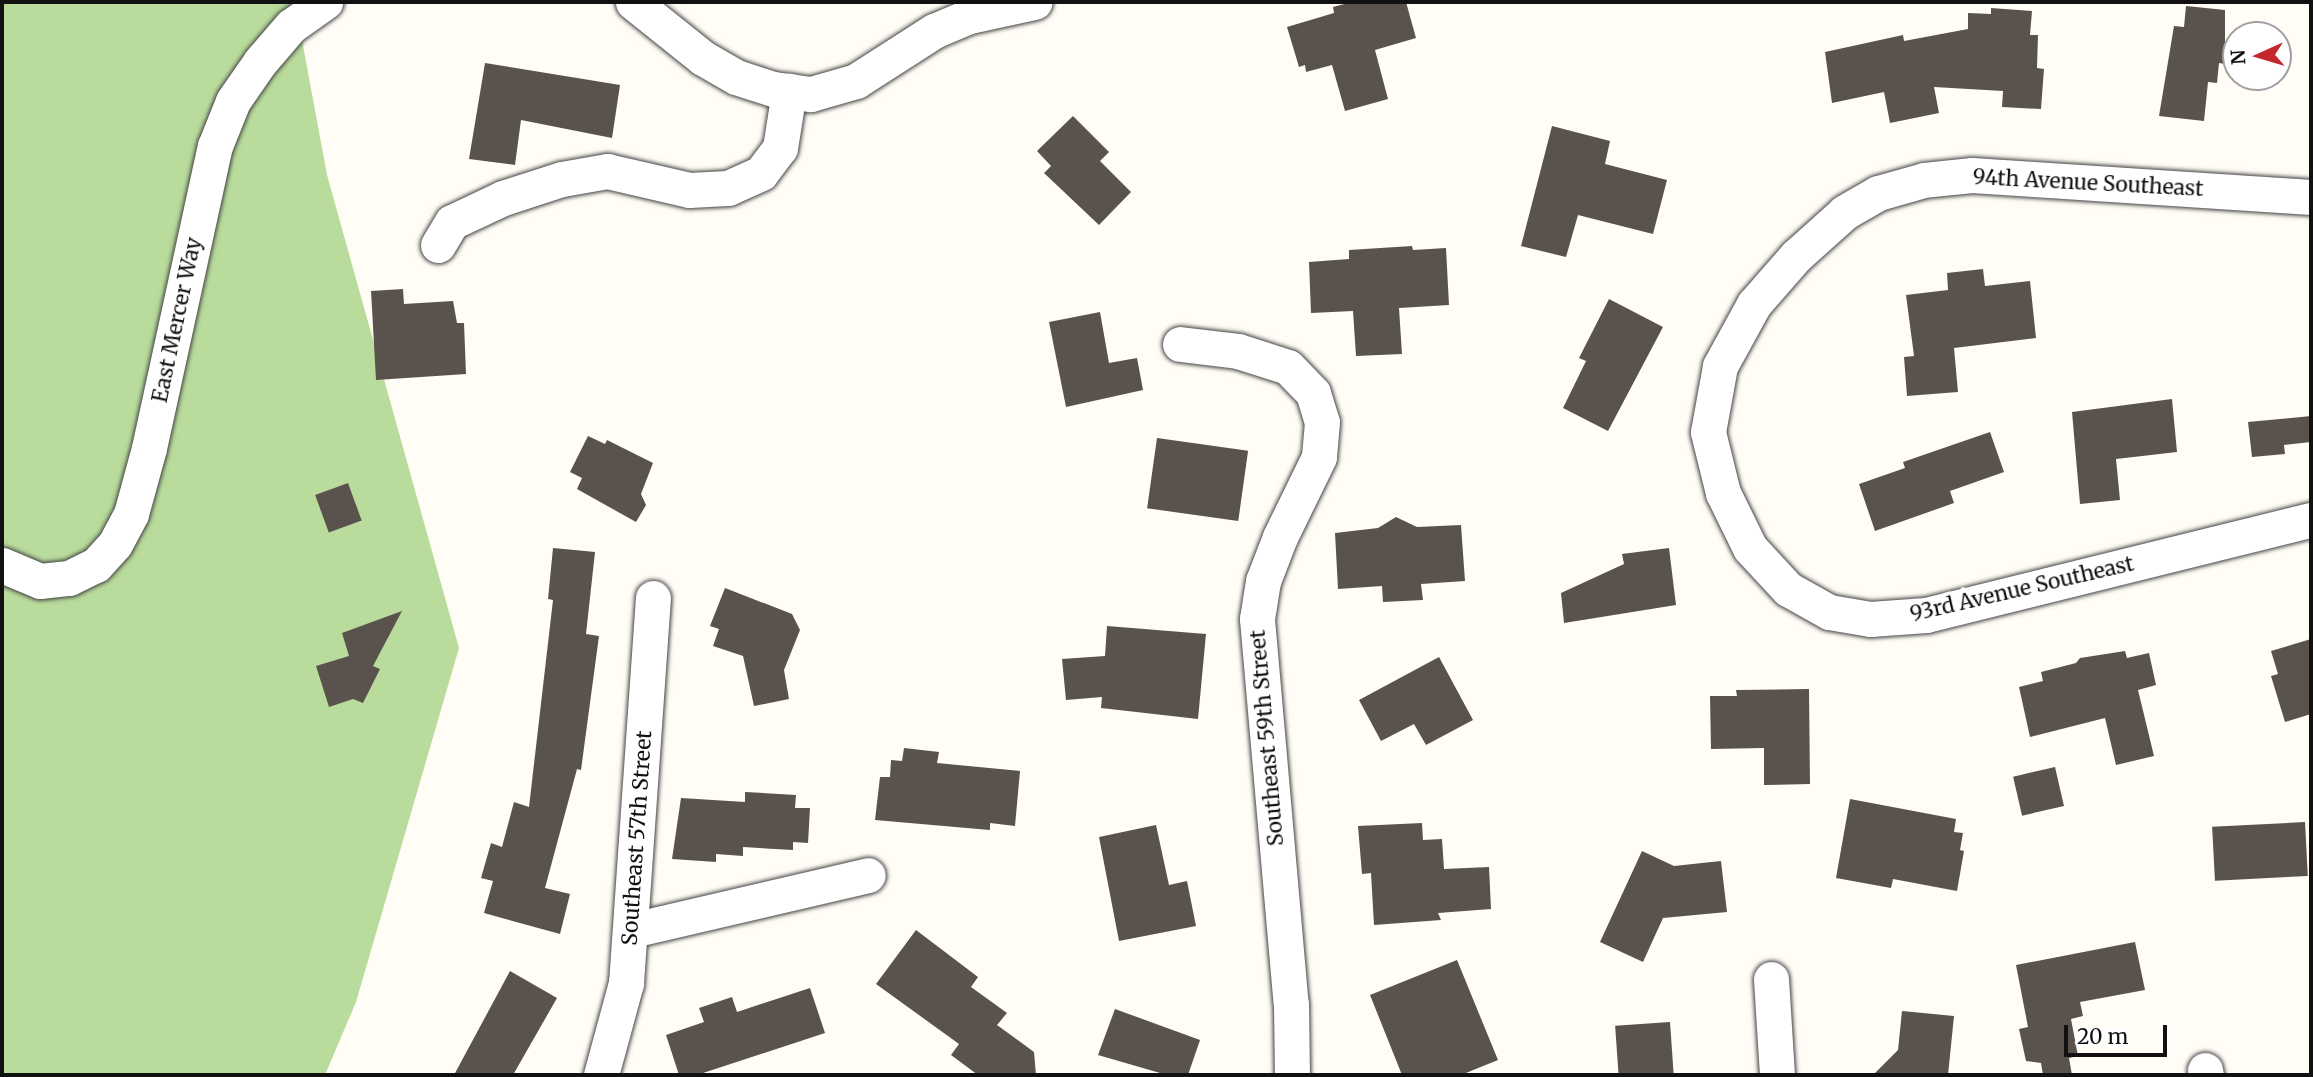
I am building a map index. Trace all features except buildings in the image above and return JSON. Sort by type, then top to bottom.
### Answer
[{"type":"street","name":"East Mercer Way","points":[[2,565],[40,581],[69,578],[96,565],[115,544],[131,514],[149,448],[215,146],[233,101],[260,62],[291,26],[325,2]]},
{"type":"street","points":[[633,2],[725,70],[789,91],[811,94],[856,81],[934,31],[970,16],[1034,2]]},
{"type":"street","points":[[438,245],[452,222],[503,198],[562,179],[607,171],[688,190],[728,188],[761,173],[780,149],[789,91]]},
{"type":"street","name":"94th Avenue Southeast","points":[[1708,432],[1720,366],[1754,304],[1834,221],[1878,193],[1924,180],[1972,176],[2311,197]]},
{"type":"street","name":"Southeast 59th Street","points":[[1180,344],[1238,351],[1289,367],[1313,393],[1322,422],[1319,457],[1276,548],[1264,581],[1257,619],[1291,1004],[1292,1075]]},
{"type":"street","name":"93rd Avenue Southeast","points":[[1708,432],[1723,493],[1750,548],[1788,589],[1829,612],[1871,619],[1926,615],[2311,520]]},
{"type":"street","name":"Southeast 57th Street","points":[[601,1075],[626,983],[632,930],[653,598]]},
{"type":"street","points":[[632,930],[868,875]]},
{"type":"street","points":[[1771,979],[1777,1075]]},
{"type":"green space","points":[[2,2],[295,2],[327,175],[459,648],[356,1002],[325,1075],[2,1075]]}]
